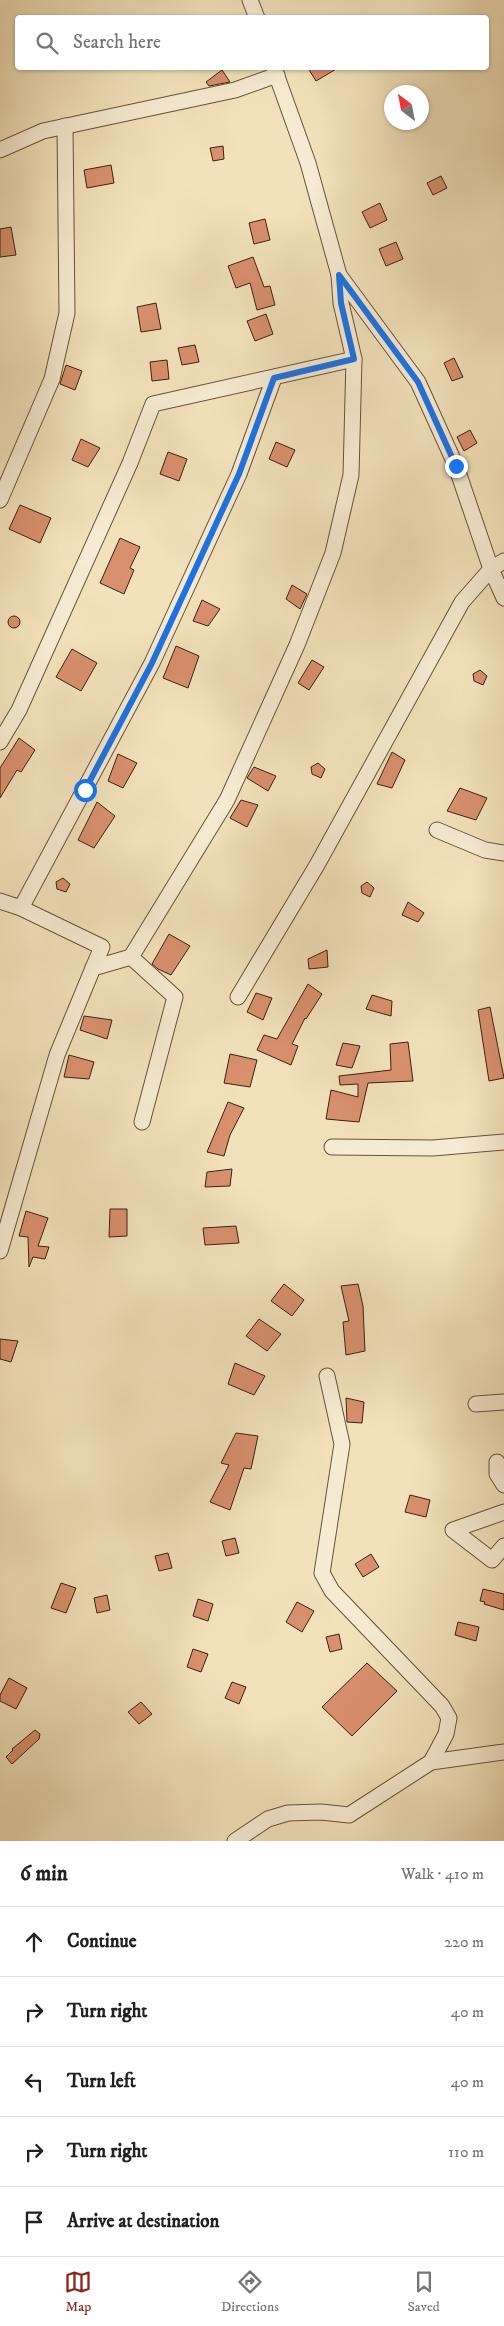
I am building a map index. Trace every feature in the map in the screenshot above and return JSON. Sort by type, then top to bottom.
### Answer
[{"type":"street","points":[[250,0],[256,15]]},
{"type":"street","points":[[0,150],[44,130],[235,90],[276,71],[308,163],[339,275],[341,303],[354,359],[350,475],[333,553],[297,645],[226,800],[131,957],[93,968]]},
{"type":"street","points":[[0,500],[52,379],[67,313],[65,126]]},
{"type":"street","points":[[339,275],[418,382],[498,565],[504,598]]},
{"type":"street","points":[[0,742],[27,692],[130,463],[153,404],[354,359]]},
{"type":"street","points":[[21,908],[152,663],[239,474],[274,378]]},
{"type":"street","points":[[238,997],[317,865],[462,602],[498,565]]},
{"type":"street","points":[[437,830],[485,850],[504,853]]},
{"type":"street","points":[[0,901],[21,908],[102,948],[57,1055],[0,1251]]},
{"type":"street","points":[[131,957],[175,997],[142,1122]]},
{"type":"street","points":[[332,1147],[433,1148],[504,1142]]},
{"type":"street","points":[[327,1376],[342,1444],[322,1573],[332,1590],[442,1706],[449,1718],[446,1734],[430,1762]]},
{"type":"street","points":[[476,1404],[504,1402]]},
{"type":"street","points":[[497,1462],[497,1474],[504,1485]]},
{"type":"street","points":[[504,1512],[453,1530],[492,1560],[504,1546]]},
{"type":"street","points":[[235,1841],[268,1819],[288,1813],[321,1812],[349,1815],[430,1762],[504,1752]]},
{"type":"building","points":[[222,70],[230,82],[209,86],[206,82]]},
{"type":"building","points":[[309,70],[335,70],[316,81]]},
{"type":"building","points":[[223,146],[224,159],[213,161],[210,148]]},
{"type":"building","points":[[111,165],[114,183],[87,188],[84,170]]},
{"type":"building","points":[[441,176],[447,188],[433,195],[427,183]]},
{"type":"building","points":[[380,203],[387,220],[370,228],[362,212]]},
{"type":"building","points":[[265,219],[270,240],[254,244],[249,223]]},
{"type":"building","points":[[11,227],[16,255],[0,257],[0,229]]},
{"type":"building","points":[[396,242],[403,259],[386,266],[379,249]]},
{"type":"building","points":[[253,257],[264,287],[270,286],[275,305],[257,310],[250,283],[236,288],[228,266]]},
{"type":"building","points":[[156,303],[161,329],[141,332],[137,307]]},
{"type":"building","points":[[266,314],[273,334],[255,341],[247,321]]},
{"type":"building","points":[[195,345],[199,362],[182,365],[178,348]]},
{"type":"building","points":[[454,358],[463,377],[452,381],[444,363]]},
{"type":"building","points":[[167,360],[169,379],[152,381],[150,362]]},
{"type":"building","points":[[66,365],[82,371],[75,390],[60,384]]},
{"type":"building","points":[[470,430],[477,443],[464,451],[457,437]]},
{"type":"building","points":[[81,439],[100,448],[88,467],[72,460]]},
{"type":"building","points":[[276,442],[295,450],[287,467],[269,459]]},
{"type":"building","points":[[168,452],[187,459],[179,481],[160,474]]},
{"type":"building","points":[[20,505],[51,518],[40,543],[9,529]]},
{"type":"building","points":[[120,538],[140,547],[130,568],[134,570],[124,594],[100,583]]},
{"type":"building","points":[[292,585],[307,594],[300,609],[286,599]]},
{"type":"building","points":[[202,600],[220,609],[208,626],[193,621]]},
{"type":"building","points":[[14,616],[20,622],[14,628],[8,622]]},
{"type":"building","points":[[176,646],[199,656],[188,688],[163,678]]},
{"type":"building","points":[[72,649],[97,663],[81,691],[56,677]]},
{"type":"building","points":[[312,660],[324,667],[309,690],[298,683]]},
{"type":"building","points":[[480,670],[487,676],[483,685],[474,681],[473,674]]},
{"type":"building","points":[[19,738],[35,750],[21,772],[17,770],[0,798],[0,768]]},
{"type":"building","points":[[392,752],[405,760],[392,788],[377,784]]},
{"type":"building","points":[[118,754],[137,763],[123,788],[108,781]]},
{"type":"building","points":[[318,763],[325,769],[321,778],[312,774],[311,767]]},
{"type":"building","points":[[254,767],[276,776],[268,791],[247,778]]},
{"type":"building","points":[[460,788],[487,798],[476,820],[447,811]]},
{"type":"building","points":[[241,800],[258,805],[247,827],[230,818]]},
{"type":"building","points":[[97,802],[115,816],[94,848],[78,840]]},
{"type":"building","points":[[63,878],[70,884],[66,892],[57,889],[56,882]]},
{"type":"building","points":[[367,882],[374,888],[370,897],[362,893],[361,886]]},
{"type":"building","points":[[408,902],[424,913],[418,922],[402,915]]},
{"type":"building","points":[[169,934],[190,946],[171,975],[152,964]]},
{"type":"building","points":[[327,950],[328,967],[309,969],[308,959]]},
{"type":"building","points":[[308,984],[322,994],[305,1018],[292,1044],[298,1046],[291,1065],[257,1050],[264,1035],[277,1039]]},
{"type":"building","points":[[256,993],[272,998],[263,1020],[247,1012]]},
{"type":"building","points":[[372,995],[392,1001],[391,1016],[366,1009]]},
{"type":"building","points":[[490,1007],[504,1078],[489,1081],[478,1010]]},
{"type":"building","points":[[84,1016],[112,1020],[107,1039],[80,1030]]},
{"type":"building","points":[[408,1042],[413,1081],[368,1083],[359,1122],[326,1119],[331,1090],[358,1097],[358,1084],[340,1085],[339,1076],[391,1070],[390,1044]]},
{"type":"building","points":[[343,1043],[360,1046],[352,1068],[336,1065]]},
{"type":"building","points":[[230,1054],[257,1060],[250,1087],[224,1083]]},
{"type":"building","points":[[69,1055],[94,1062],[89,1079],[64,1077]]},
{"type":"building","points":[[228,1102],[244,1108],[230,1135],[224,1156],[207,1152]]},
{"type":"building","points":[[232,1169],[230,1186],[205,1187],[207,1172]]},
{"type":"building","points":[[110,1209],[127,1209],[127,1236],[109,1237]]},
{"type":"building","points":[[26,1211],[48,1218],[38,1246],[49,1247],[45,1259],[33,1257],[29,1267],[28,1237],[19,1236]]},
{"type":"building","points":[[236,1226],[239,1243],[205,1245],[203,1228]]},
{"type":"building","points":[[284,1284],[304,1300],[292,1316],[271,1301]]},
{"type":"building","points":[[358,1284],[363,1306],[365,1351],[346,1355],[343,1322],[349,1321],[341,1286]]},
{"type":"building","points":[[259,1319],[281,1334],[267,1351],[246,1336]]},
{"type":"building","points":[[0,1339],[18,1341],[11,1362],[0,1359]]},
{"type":"building","points":[[235,1363],[265,1376],[254,1395],[228,1384]]},
{"type":"building","points":[[346,1398],[364,1402],[362,1423],[347,1422]]},
{"type":"building","points":[[236,1433],[258,1436],[251,1469],[244,1468],[230,1510],[210,1502],[229,1465],[221,1463]]},
{"type":"building","points":[[410,1495],[430,1500],[426,1517],[405,1512]]},
{"type":"building","points":[[235,1538],[239,1553],[226,1556],[222,1541]]},
{"type":"building","points":[[168,1553],[172,1568],[159,1571],[155,1556]]},
{"type":"building","points":[[371,1554],[379,1567],[363,1577],[355,1564]]},
{"type":"building","points":[[61,1583],[76,1588],[66,1613],[51,1608]]},
{"type":"building","points":[[483,1589],[504,1594],[504,1610],[480,1601]]},
{"type":"building","points":[[107,1595],[110,1610],[97,1613],[94,1598]]},
{"type":"building","points":[[198,1599],[213,1604],[208,1621],[193,1616]]},
{"type":"building","points":[[297,1602],[314,1611],[302,1632],[286,1622]]},
{"type":"building","points":[[458,1622],[479,1627],[476,1641],[455,1635]]},
{"type":"building","points":[[339,1634],[342,1649],[330,1652],[326,1637]]},
{"type":"building","points":[[193,1649],[208,1654],[201,1672],[187,1667]]},
{"type":"building","points":[[367,1663],[397,1691],[352,1736],[322,1707]]},
{"type":"building","points":[[9,1678],[27,1688],[16,1709],[0,1701],[0,1695]]},
{"type":"building","points":[[232,1682],[246,1687],[239,1704],[225,1698]]},
{"type":"building","points":[[141,1702],[152,1714],[139,1724],[128,1712]]},
{"type":"building","points":[[35,1730],[40,1734],[39,1739],[12,1764],[6,1757],[12,1749]]},
{"type":"route","points":[[85,790],[152,663],[239,474],[274,378],[354,359],[341,303],[339,275],[418,382],[456,466]]}]
